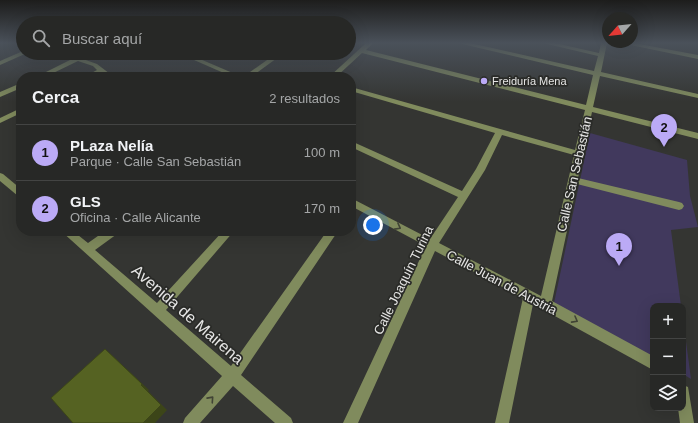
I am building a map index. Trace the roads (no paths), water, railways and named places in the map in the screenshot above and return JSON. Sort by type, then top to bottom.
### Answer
[{"type":"street","points":[[50,72],[71,63]]},
{"type":"street","points":[[87,63],[95,65],[104,72]]},
{"type":"street","points":[[205,63],[227,72]]},
{"type":"street","points":[[253,72],[267,63]]},
{"type":"street","points":[[338,72],[348,63]]},
{"type":"street","points":[[407,63],[698,136]]},
{"type":"street","points":[[548,63],[698,96]]},
{"type":"street","name":"Calle San Sebastián","points":[[545,304],[599,63]]},
{"type":"street","points":[[97,72],[101,70]]},
{"type":"street","points":[[0,95],[16,87]]},
{"type":"street","points":[[356,90],[579,154]]},
{"type":"street","points":[[0,121],[16,113]]},
{"type":"street","name":"Calle Joaquín Turina","points":[[350,423],[432,245],[480,170],[499,132]]},
{"type":"street","points":[[356,146],[464,196]]},
{"type":"street","points":[[0,176],[16,190]]},
{"type":"street","points":[[573,180],[679,206]]},
{"type":"street","name":"Calle Juan de Austria","points":[[356,206],[545,304],[650,361]]},
{"type":"street","name":"Avenida de Mairena","points":[[72,236],[286,423]]},
{"type":"street","points":[[88,249],[106,236]]},
{"type":"street","points":[[158,310],[224,236]]},
{"type":"street","points":[[190,423],[232,376],[330,236]]},
{"type":"street","points":[[502,423],[529,296]]},
{"type":"street","points":[[686,411],[688,423]]},
{"type":"place","name":"Freiduría Mena","points":[[484,81]]},
{"type":"place","name":"GLS","points":[[664,147]]},
{"type":"place","name":"PLaza Nelía","points":[[619,266]]}]
